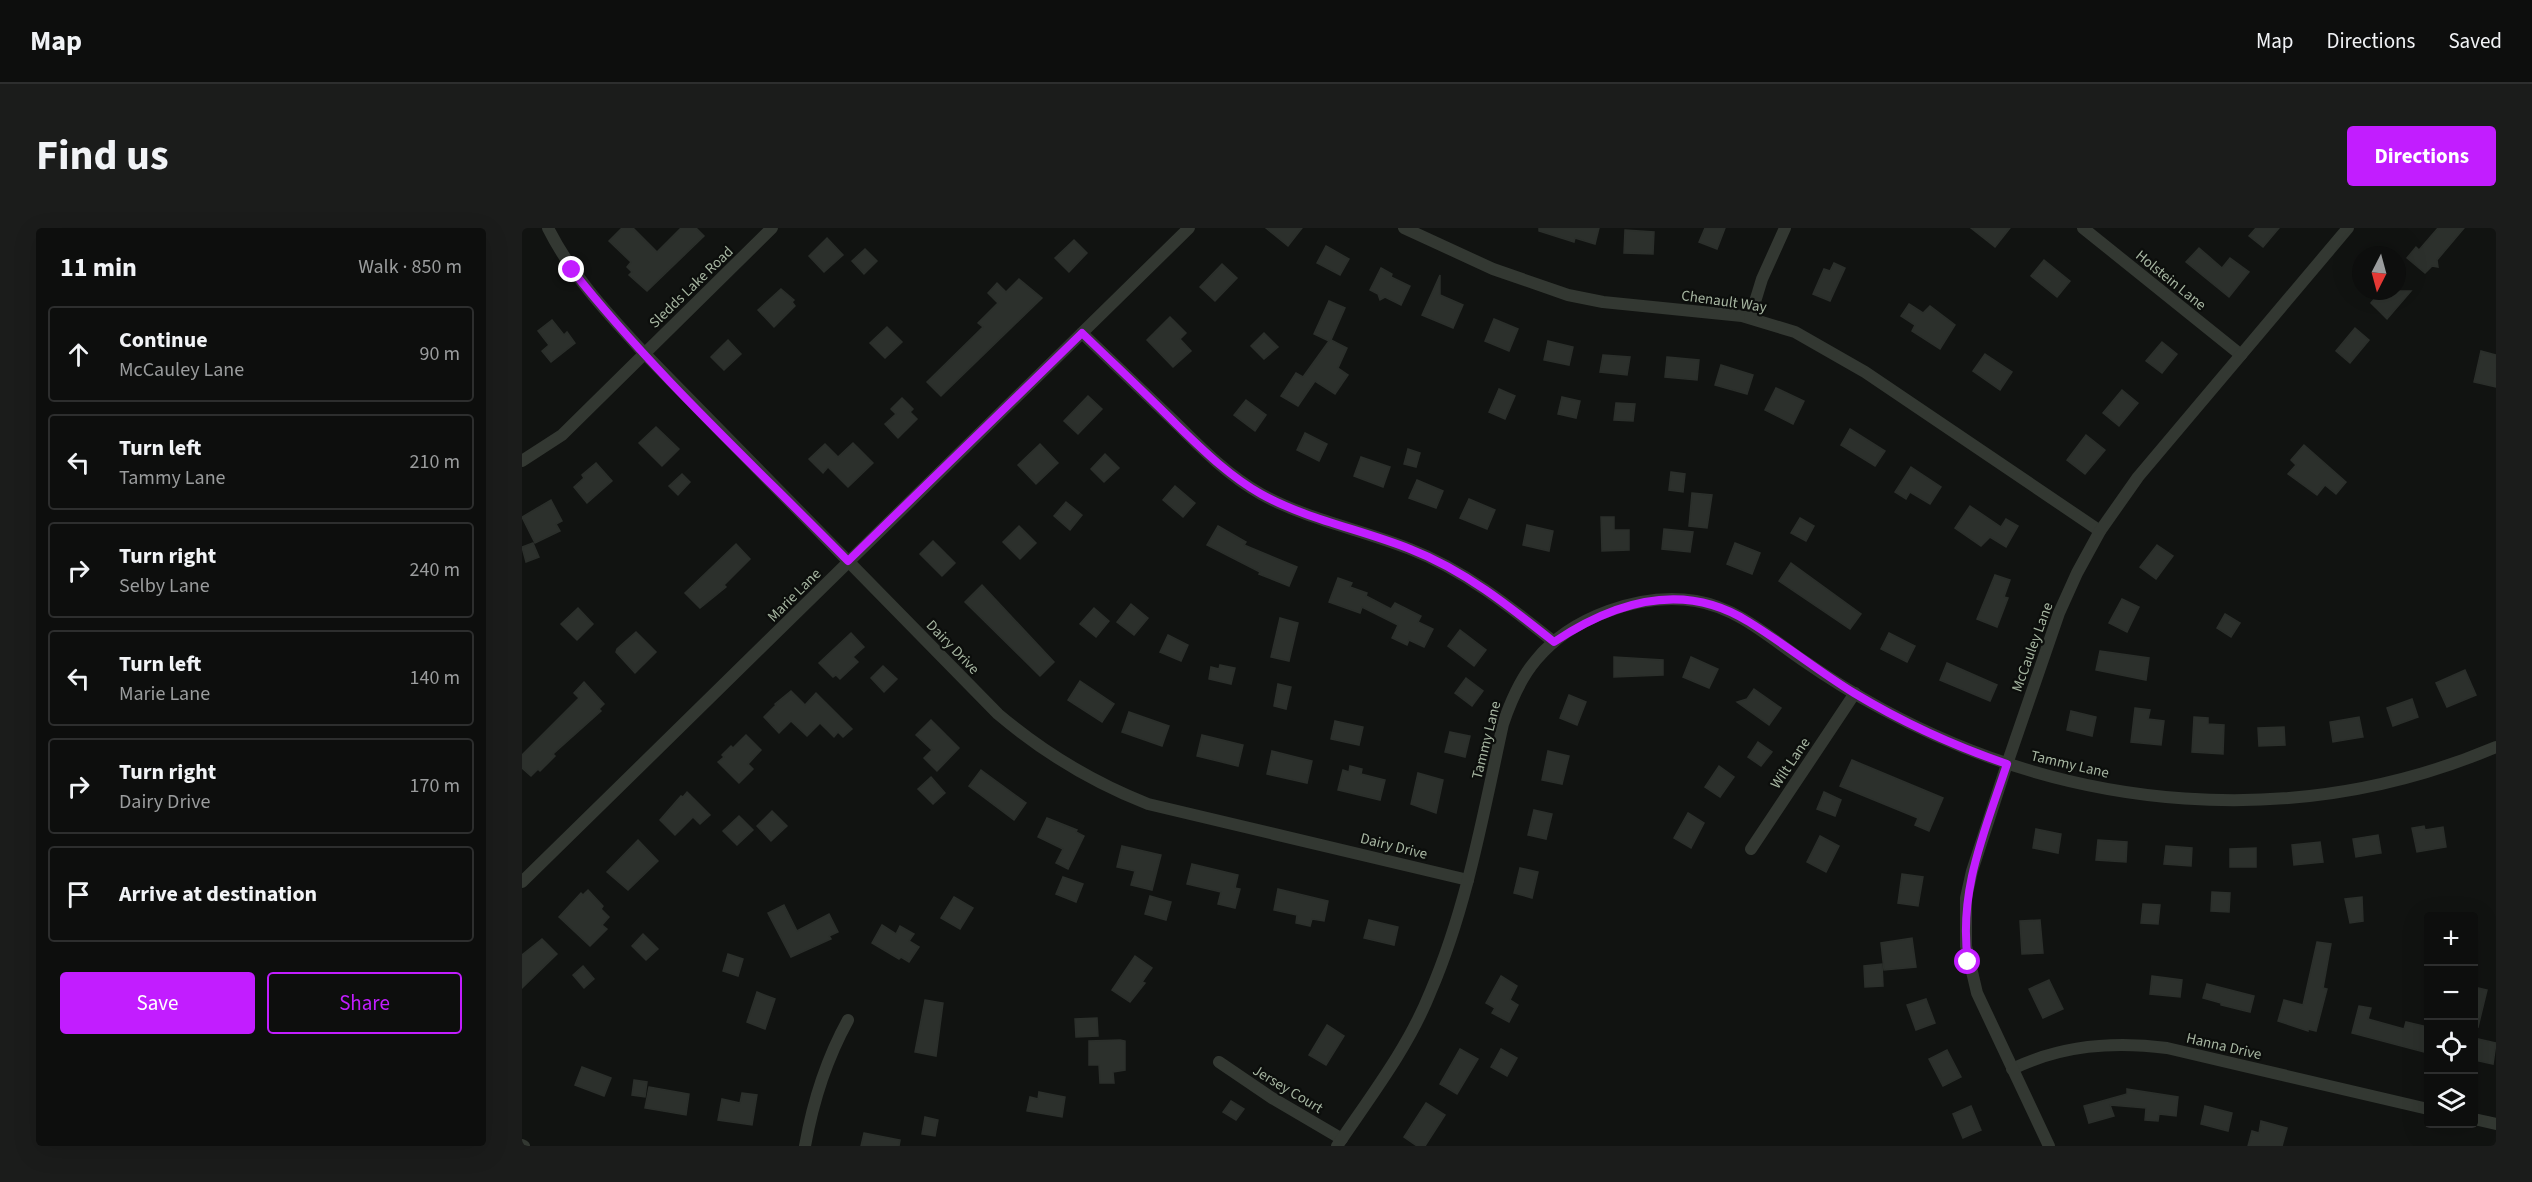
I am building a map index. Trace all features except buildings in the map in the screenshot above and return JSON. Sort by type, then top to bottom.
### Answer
[{"type":"street","name":"Dairy Drive","points":[[548,228],[572,270],[604,310],[644,353],[998,714],[1028,739],[1071,768],[1108,788],[1148,804],[1468,880]]},
{"type":"street","name":"Sledds Lake Road","points":[[522,461],[562,435],[772,228]]},
{"type":"street","name":"Marie Lane","points":[[522,882],[1190,228]]},
{"type":"street","name":"Chenault Way","points":[[1404,228],[1493,269],[1568,295],[1603,302],[1750,318],[1795,332],[1865,372],[2100,531]]},
{"type":"street","points":[[1750,318],[1762,279],[1785,228]]},
{"type":"street","name":"Holstein Lane","points":[[2083,228],[2241,355]]},
{"type":"street","name":"McCauley Lane","points":[[2049,1146],[1977,993],[1968,962],[1964,924],[1966,898],[1972,871],[2059,613],[2100,531],[2138,477],[2349,228]]},
{"type":"street","points":[[1082,333],[1213,459],[1238,479],[1287,507],[1333,525],[1408,548],[1439,561],[1514,610],[1554,642]]},
{"type":"street","name":"Tammy Lane","points":[[1340,1142],[1411,1033],[1430,995],[1449,944],[1468,880],[1503,724],[1522,678],[1537,658],[1554,642],[1580,625],[1627,606],[1674,599],[1697,601],[1724,609],[1749,621],[1802,660],[1855,693],[1925,731],[2007,764],[2135,795],[2254,800],[2338,793],[2389,783],[2432,771],[2496,747]]},
{"type":"street","name":"Wilt Lane","points":[[1750,849],[1855,693]]},
{"type":"street","points":[[805,1146],[819,1083],[833,1048],[848,1020]]},
{"type":"street","name":"Hanna Drive","points":[[2012,1069],[2045,1055],[2075,1048],[2105,1044],[2136,1044],[2167,1048],[2424,1108]]},
{"type":"street","name":"Jersey Court","points":[[1220,1062],[1340,1142]]},
{"type":"street","points":[[2478,1120],[2496,1124]]},
{"type":"route","points":[[572,270],[604,310],[644,353],[848,561],[1082,333],[1213,459],[1259,493],[1333,525],[1408,548],[1439,561],[1472,580],[1554,642],[1580,625],[1605,613],[1654,600],[1697,601],[1724,609],[1749,621],[1802,660],[1882,709],[1925,731],[2007,764],[1972,871],[1966,898],[1964,924],[1968,962]]}]
